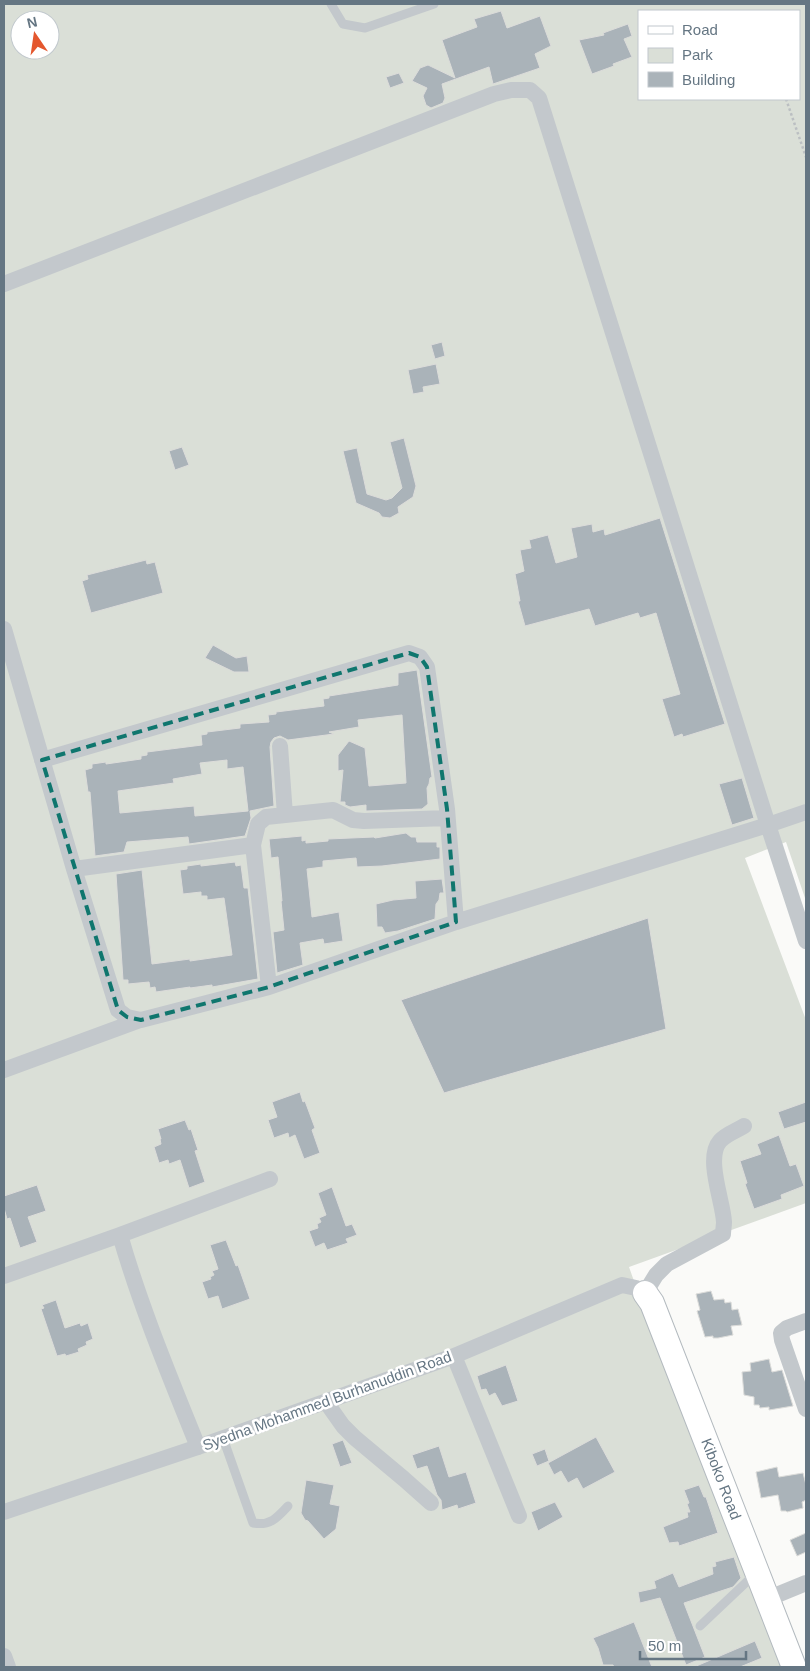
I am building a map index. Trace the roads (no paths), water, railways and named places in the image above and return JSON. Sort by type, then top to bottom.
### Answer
[{"type":"street","points":[[4,284],[494,94],[511,90],[530,90],[539,98],[806,941]]},
{"type":"street","points":[[4,629],[74,869],[118,1010],[127,1018],[141,1020]]},
{"type":"street","points":[[42,760],[409,653],[420,657],[427,667],[447,818],[456,922]]},
{"type":"street","points":[[280,746],[285,815]]},
{"type":"street","points":[[269,987],[252,845],[258,824],[266,817],[333,810],[353,820],[364,821],[447,818]]},
{"type":"street","points":[[4,1070],[141,1020],[269,987],[456,922],[806,812]]},
{"type":"street","points":[[74,869],[252,845]]},
{"type":"street","points":[[645,1293],[656,1275],[667,1264],[723,1234],[724,1222],[714,1172],[715,1155],[718,1143],[725,1136],[744,1126]]},
{"type":"street","points":[[4,1276],[120,1235],[270,1178]]},
{"type":"street","points":[[120,1235],[133,1280],[153,1335],[198,1447]]},
{"type":"street","name":"Syedna Mohammed Burhanuddin Road","points":[[4,1512],[198,1447],[454,1356],[622,1285],[636,1288],[645,1293]]},
{"type":"street","name":"Kiboko Road","points":[[645,1293],[652,1303],[794,1667]]},
{"type":"street","points":[[806,1321],[787,1328],[781,1333],[806,1409]]},
{"type":"street","points":[[454,1356],[519,1516]]},
{"type":"street","points":[[326,1402],[343,1426],[355,1438],[430,1503]]},
{"type":"street","points":[[767,1598],[806,1583]]},
{"type":"street","points":[[4,1656],[8,1667]]},
{"type":"lane","points":[[331,4],[343,24],[365,28],[409,8],[434,4]]},
{"type":"lane","points":[[223,1438],[253,1524],[262,1525],[276,1519],[288,1506]]},
{"type":"lane","points":[[700,1626],[757,1572]]}]
